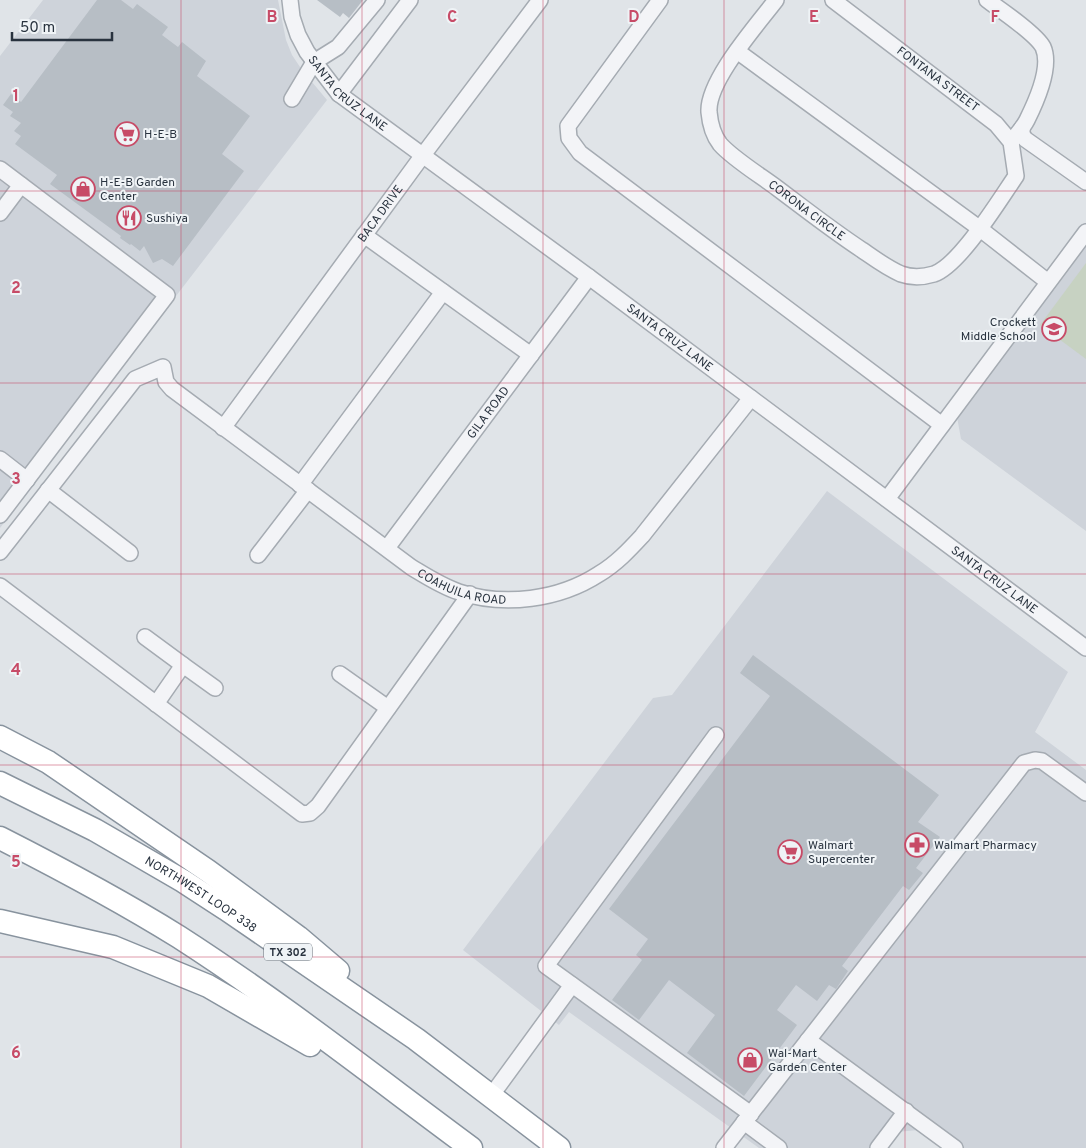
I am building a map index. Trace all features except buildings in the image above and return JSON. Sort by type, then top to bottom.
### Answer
[{"type":"highway","points":[[0,723],[23,736],[128,806],[159,838]]},
{"type":"highway","points":[[0,737],[48,762],[298,937],[416,1039]]},
{"type":"highway","name":"NORTHWEST LOOP 338","points":[[0,783],[95,830],[183,881],[416,1039],[559,1148]]},
{"type":"highway","points":[[0,838],[135,910],[222,965],[471,1148]]},
{"type":"highway","points":[[0,921],[113,946],[208,986],[291,1033],[464,1148]]},
{"type":"street","name":"SANTA CRUZ LANE","points":[[290,0],[292,17],[298,35],[314,62],[339,94],[589,277],[1086,648]]},
{"type":"street","points":[[292,99],[314,62],[338,47],[377,0]]},
{"type":"street","points":[[339,94],[410,0]]},
{"type":"street","name":"BACA DRIVE","points":[[223,428],[423,155],[540,0]]},
{"type":"street","points":[[660,0],[568,126],[569,138],[580,153],[942,425]]},
{"type":"street","name":"CORONA CIRCLE","points":[[776,0],[737,51],[716,83],[711,96],[710,122],[720,144],[743,163],[853,244],[885,265],[912,277],[926,276],[938,273],[961,253],[1016,176],[1011,142]]},
{"type":"street","name":"FONTANA STREET","points":[[834,0],[996,124],[1011,142]]},
{"type":"street","points":[[987,0],[1023,27],[1042,46],[1046,57],[1046,72],[1027,122],[1011,142]]},
{"type":"street","points":[[737,51],[979,228],[1048,282]]},
{"type":"street","points":[[1022,128],[1022,134],[1025,139],[1086,182]]},
{"type":"street","points":[[0,169],[167,295],[0,515]]},
{"type":"street","points":[[0,213],[21,185]]},
{"type":"street","points":[[887,500],[1086,232]]},
{"type":"street","points":[[364,236],[531,355]]},
{"type":"street","name":"GILA ROAD","points":[[387,548],[589,277]]},
{"type":"street","points":[[258,555],[443,292]]},
{"type":"street","name":"COAHUILA ROAD","points":[[48,490],[135,379],[163,368],[166,382],[172,389],[304,488],[432,580],[459,592],[487,598],[516,600],[545,596],[573,588],[599,575],[622,557],[642,536],[751,398]]},
{"type":"street","points":[[0,459],[27,480]]},
{"type":"street","points":[[0,552],[48,490],[130,553]]},
{"type":"street","points":[[0,586],[302,814],[310,813],[318,806],[470,594]]},
{"type":"street","points":[[145,637],[215,688]]},
{"type":"street","points":[[156,704],[182,665]]},
{"type":"street","points":[[340,674],[388,708]]},
{"type":"street","points":[[716,735],[546,966],[747,1118],[779,1148]]},
{"type":"street","points":[[724,1148],[1024,763],[1035,760],[1042,761],[1086,793]]},
{"type":"street","points":[[491,1096],[572,985]]},
{"type":"street","points":[[808,1040],[955,1148]]},
{"type":"street","points":[[878,1148],[906,1111]]},
{"type":"shaded area","points":[[43,0],[278,0],[286,40],[292,55],[327,100],[0,528],[0,56]]},
{"type":"shaded area","name":"Crockett Middle School","points":[[1086,241],[1086,531],[961,439],[957,417]]},
{"type":"shaded area","points":[[827,491],[1068,672],[1035,732],[1086,770],[1086,1148],[943,1148],[919,1130],[896,1132],[885,1148],[759,1148],[569,1012],[559,1025],[463,950],[653,698],[672,695]]},
{"type":"green space","points":[[1086,263],[1086,359],[1040,325]]},
{"type":"place","name":"H-E-B","points":[[127,134]]},
{"type":"place","name":"H-E-B Garden Center","points":[[83,189]]},
{"type":"place","name":"Sushiya","points":[[129,218]]},
{"type":"place","name":"Crockett Middle School","points":[[1054,329]]},
{"type":"place","name":"Walmart Pharmacy","points":[[917,845]]},
{"type":"place","name":"Walmart Supercenter","points":[[790,852]]},
{"type":"place","name":"Wal-Mart Garden Center","points":[[750,1060]]}]
